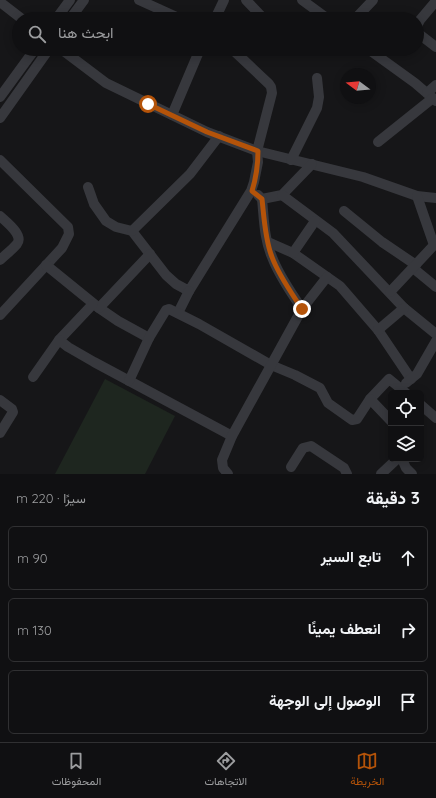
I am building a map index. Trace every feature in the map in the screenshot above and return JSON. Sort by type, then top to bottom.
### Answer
[{"type":"street","points":[[61,12],[70,0]]},
{"type":"street","points":[[75,12],[84,0]]},
{"type":"street","points":[[139,0],[166,12]]},
{"type":"street","points":[[246,0],[257,12]]},
{"type":"street","points":[[362,12],[373,0]]},
{"type":"street","points":[[217,12],[221,1]]},
{"type":"street","points":[[424,15],[436,1]]},
{"type":"street","points":[[309,2],[320,12]]},
{"type":"street","points":[[1,3],[13,12]]},
{"type":"street","points":[[424,38],[436,47]]},
{"type":"street","points":[[0,97],[30,56]]},
{"type":"street","points":[[0,118],[44,56]]},
{"type":"street","points":[[70,56],[106,83],[207,132],[258,151],[363,177],[417,196],[436,198]]},
{"type":"street","points":[[172,116],[197,56]]},
{"type":"street","points":[[178,313],[189,291],[252,191],[258,162],[258,151],[272,87],[239,56]]},
{"type":"street","points":[[377,56],[432,97]]},
{"type":"street","points":[[291,160],[317,108],[317,78]]},
{"type":"street","points":[[378,142],[432,97],[436,86]]},
{"type":"street","points":[[132,231],[190,174],[219,136]]},
{"type":"street","points":[[0,160],[68,227],[69,234],[62,248],[0,315]]},
{"type":"street","points":[[262,199],[282,195],[312,164]]},
{"type":"street","points":[[88,187],[94,204],[106,221],[116,227],[132,231],[169,278],[176,284],[189,291]]},
{"type":"street","points":[[252,191],[262,199],[265,230],[271,256],[282,278],[302,309]]},
{"type":"street","points":[[282,195],[333,233],[404,308],[436,334]]},
{"type":"street","points":[[390,292],[435,244],[417,196]]},
{"type":"street","points":[[344,211],[414,266],[436,287]]},
{"type":"street","points":[[0,216],[18,236],[17,244],[0,260]]},
{"type":"street","points":[[293,253],[316,221]]},
{"type":"street","points":[[268,242],[293,253],[340,286],[378,330],[411,378]]},
{"type":"street","points":[[33,377],[50,350],[59,340],[150,254]]},
{"type":"street","points":[[46,265],[118,322],[149,338]]},
{"type":"street","points":[[228,474],[224,468],[222,460],[232,436],[302,309],[327,277]]},
{"type":"street","points":[[378,330],[404,308]]},
{"type":"street","points":[[129,381],[149,338],[166,309],[171,309],[271,365],[320,388],[328,403],[352,420],[357,419],[370,399],[389,379],[403,390],[411,378],[418,374],[436,341]]},
{"type":"street","points":[[59,340],[68,347],[129,381],[232,436]]},
{"type":"street","points":[[370,399],[388,418]]},
{"type":"street","points":[[0,400],[12,409],[13,412],[0,433]]},
{"type":"street","points":[[424,408],[436,418]]},
{"type":"street","points":[[291,467],[303,448],[310,446],[344,468],[347,474]]},
{"type":"street","points":[[381,474],[394,462]]},
{"type":"street","points":[[403,462],[406,468],[412,474]]},
{"type":"shaded area","points":[[105,379],[175,416],[145,474],[55,474]]},
{"type":"route","points":[[148,104],[207,132],[258,151],[258,162],[252,191],[262,199],[265,230],[271,256],[282,278],[302,309]]}]
